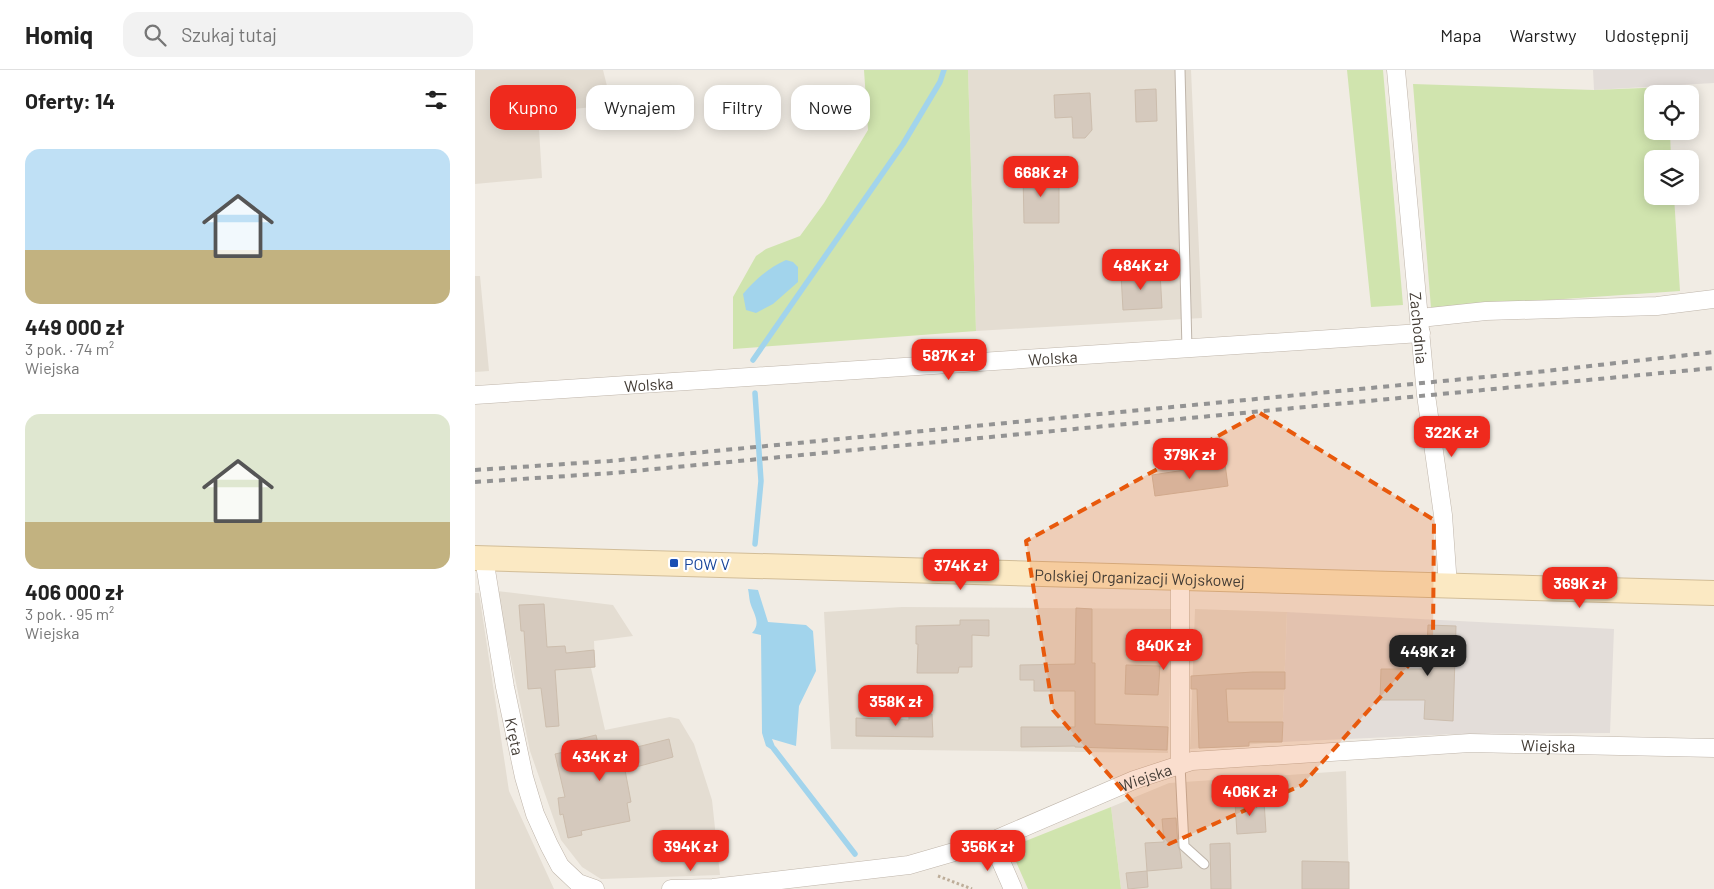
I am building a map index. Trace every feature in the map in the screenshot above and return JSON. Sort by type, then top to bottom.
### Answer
[{"type":"main road","name":"Polskiej Organizacji Wojskowej","points":[[479,558],[1714,593]]},
{"type":"street","name":"Zachodnia","points":[[1396,70],[1427,395],[1443,516],[1448,586]]},
{"type":"street","name":"Wolska","points":[[475,395],[1187,349],[1420,326],[1486,311],[1657,306],[1714,299]]},
{"type":"street","name":"Kręta","points":[[479,558],[524,777],[535,814],[560,866],[578,883],[595,889]]},
{"type":"street","points":[[1180,578],[1180,765]]},
{"type":"street","name":"Wiejska","points":[[713,888],[909,865],[992,841],[1134,780],[1192,761],[1470,743],[1714,748]]},
{"type":"street","points":[[992,841],[1013,889]]},
{"type":"street","points":[[671,889],[713,888]]},
{"type":"lane","points":[[1179,70],[1187,349]]},
{"type":"lane","points":[[1180,765],[1184,846],[1204,864]]},
{"type":"path","points":[[909,865],[972,889]]},
{"type":"highlighted area","points":[[1260,413],[1434,520],[1433,638],[1302,785],[1169,844],[1053,710],[1026,541]]},
{"type":"shaded area","points":[[475,70],[603,70],[607,85],[586,85],[586,108],[576,109],[576,85],[490,85],[490,130],[539,130],[542,178],[475,184]]},
{"type":"shaded area","points":[[968,70],[1191,70],[1202,318],[976,331]]},
{"type":"shaded area","points":[[1593,70],[1714,70],[1714,83],[1644,85],[1644,87],[1594,90]]},
{"type":"shaded area","points":[[475,276],[480,276],[489,371],[475,372]]},
{"type":"shaded area","points":[[497,591],[613,605],[633,636],[594,641],[595,667],[591,668],[605,730],[670,717],[679,719],[694,744],[712,800],[720,875],[601,879],[582,867],[561,840],[530,751]]},
{"type":"shaded area","points":[[475,593],[479,593],[509,791],[554,889],[475,889]]},
{"type":"shaded area","points":[[902,607],[1172,609],[1168,753],[831,749],[824,612]]},
{"type":"shaded area","points":[[1195,609],[1287,612],[1282,742],[1190,749]]},
{"type":"shaded area","points":[[1287,612],[1614,629],[1610,733],[1456,734],[1282,742]]},
{"type":"shaded area","points":[[1346,771],[1349,889],[1121,889],[1111,807],[1169,783]]},
{"type":"green space","points":[[864,70],[968,70],[976,331],[733,349],[733,297],[756,256],[766,249],[800,236],[824,203],[868,130],[870,130],[870,85],[865,85]]},
{"type":"green space","points":[[1347,70],[1383,70],[1403,305],[1371,307]]},
{"type":"green space","points":[[1413,84],[1594,90],[1644,88],[1644,140],[1670,140],[1671,150],[1644,150],[1644,205],[1675,205],[1680,291],[1431,308]]},
{"type":"green space","points":[[1111,807],[1121,889],[1028,889],[1013,855],[1018,844]]},
{"type":"water","points":[[786,260],[793,262],[798,267],[798,282],[773,304],[756,313],[746,310],[743,294],[762,275]]},
{"type":"water","points":[[748,589],[758,590],[768,622],[806,625],[813,631],[816,671],[799,706],[796,746],[772,739],[778,754],[766,746],[762,733],[761,635],[752,633],[757,622]]},
{"type":"building","points":[[1156,89],[1157,121],[1136,122],[1135,90]]},
{"type":"building","points":[[1090,93],[1092,130],[1085,138],[1073,138],[1072,117],[1055,118],[1054,95]]},
{"type":"building","points":[[1023,174],[1059,174],[1059,223],[1024,223]]},
{"type":"building","points":[[1160,272],[1162,308],[1123,310],[1121,274]]},
{"type":"building","points":[[1225,464],[1228,486],[1155,496],[1152,475]]},
{"type":"building","points":[[544,604],[547,647],[565,646],[566,653],[594,650],[595,667],[555,670],[559,726],[546,727],[541,688],[528,689],[524,631],[521,631],[519,605]]},
{"type":"building","points":[[1076,608],[1092,609],[1092,663],[1095,663],[1095,724],[1168,727],[1167,750],[1075,746],[1021,747],[1021,727],[1075,727],[1075,691],[1034,691],[1034,680],[1020,680],[1020,665],[1075,664]]},
{"type":"building","points":[[960,620],[989,620],[989,636],[972,635],[972,667],[959,667],[958,673],[917,673],[918,644],[916,644],[916,626],[960,625]]},
{"type":"building","points":[[1428,625],[1456,626],[1453,721],[1424,719],[1425,700],[1380,700],[1381,669],[1426,669]]},
{"type":"building","points":[[1126,665],[1160,666],[1158,695],[1125,694]]},
{"type":"building","points":[[1285,672],[1285,689],[1226,689],[1228,722],[1283,722],[1282,742],[1249,742],[1249,746],[1199,748],[1197,689],[1191,689],[1191,676]]},
{"type":"building","points":[[909,714],[932,714],[933,737],[856,736],[856,718],[909,720]]},
{"type":"building","points":[[596,735],[600,753],[617,750],[617,752],[669,739],[673,757],[625,770],[631,802],[627,803],[630,821],[581,831],[582,835],[568,838],[563,814],[560,815],[558,798],[565,797],[555,754],[573,750],[571,741]]},
{"type":"building","points":[[1264,801],[1266,832],[1237,834],[1235,802]]},
{"type":"building","points":[[1176,818],[1182,868],[1147,871],[1145,843],[1164,842],[1162,819]]},
{"type":"building","points":[[682,833],[683,840],[695,838],[699,855],[661,862],[657,837]]},
{"type":"building","points":[[1230,843],[1231,889],[1211,889],[1210,844]]},
{"type":"building","points":[[1302,861],[1349,862],[1349,889],[1302,889]]},
{"type":"building","points":[[1147,871],[1148,887],[1128,889],[1126,873]]},
{"type":"waterway","points":[[753,360],[903,144],[940,82],[944,70]]},
{"type":"waterway","points":[[755,393],[761,481],[755,544]]},
{"type":"waterway","points":[[774,749],[855,854]]},
{"type":"railway","points":[[475,470],[610,461],[1537,372],[1714,352]]},
{"type":"railway","points":[[475,482],[613,473],[1714,368]]},
{"type":"place","name":"POW V","points":[[674,563]]}]
